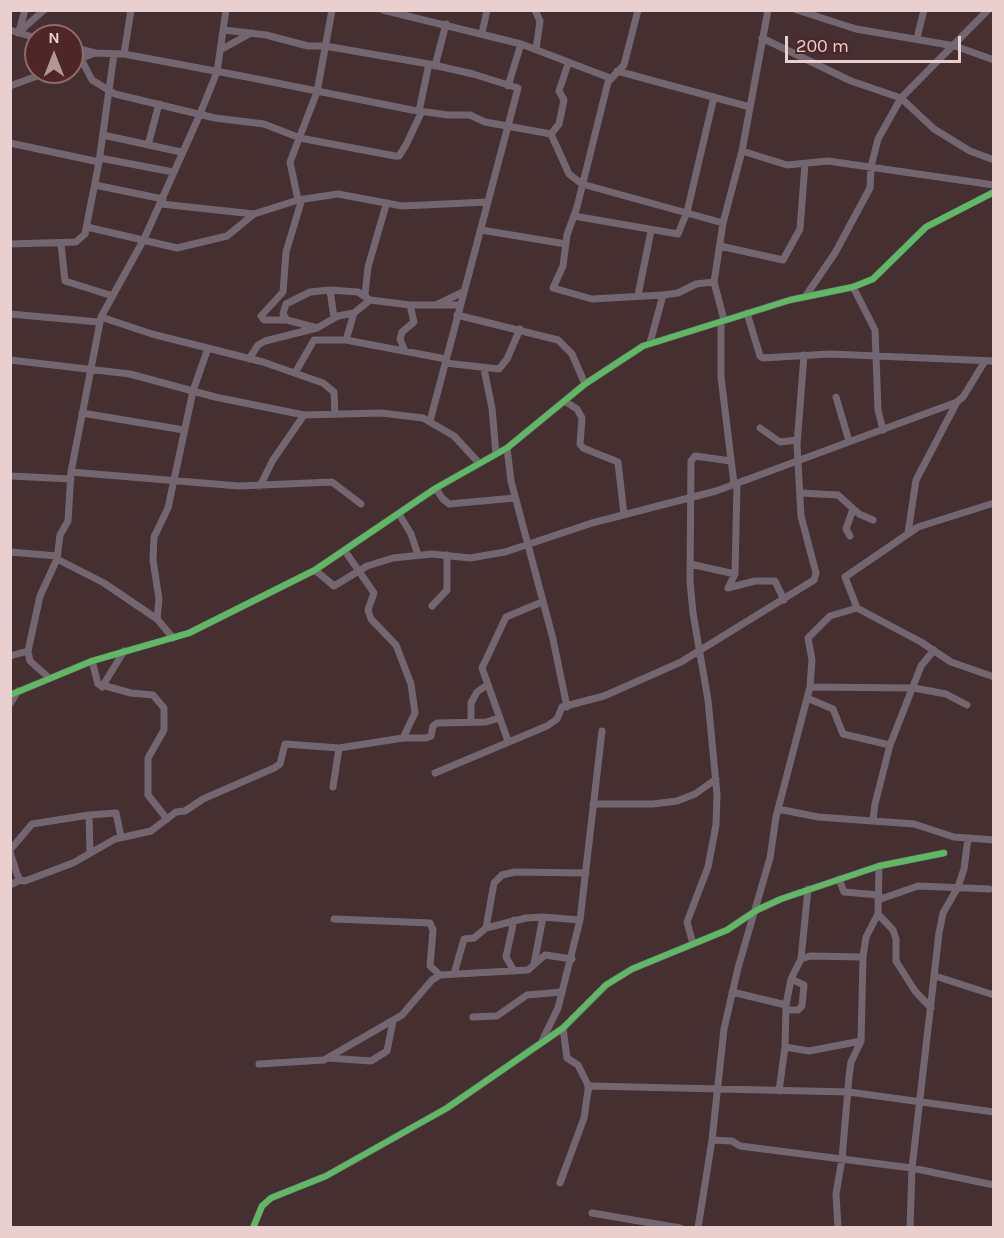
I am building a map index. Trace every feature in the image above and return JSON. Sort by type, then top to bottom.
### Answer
[{"type":"street","points":[[14,32],[25,10]]},
{"type":"street","points":[[14,32],[44,10]]},
{"type":"street","points":[[124,54],[131,10]]},
{"type":"street","points":[[48,677],[30,661],[28,651],[40,596],[57,557],[60,535],[68,521],[71,475],[100,320],[144,239],[181,152],[200,114],[217,72],[226,10]]},
{"type":"street","points":[[317,328],[287,320],[264,320],[261,316],[283,292],[286,252],[300,200],[289,166],[317,92],[332,10]]},
{"type":"street","points":[[383,10],[521,44],[568,64],[610,78]]},
{"type":"street","points":[[482,33],[487,10]]},
{"type":"street","points":[[535,10],[540,21],[536,50]]},
{"type":"street","points":[[638,10],[627,58],[610,78],[566,244],[564,266],[553,288],[592,299],[638,295],[663,296],[678,293],[696,284],[714,282]]},
{"type":"street","points":[[768,10],[742,151],[723,223],[714,282],[722,321],[721,377],[736,484],[735,574],[728,588],[754,581],[775,581],[784,600]]},
{"type":"street","points":[[797,10],[856,29],[955,46],[993,60]]},
{"type":"street","points":[[917,38],[924,10]]},
{"type":"street","points":[[805,297],[835,253],[870,188],[871,166],[880,135],[901,98],[955,46],[988,10]]},
{"type":"street","points":[[84,64],[92,80],[108,91],[200,114],[264,124],[300,138],[399,156],[420,111],[446,24]]},
{"type":"street","points":[[224,30],[281,37],[308,46],[325,46],[432,65],[473,74],[518,88],[511,125],[429,421]]},
{"type":"street","points":[[222,49],[251,33]]},
{"type":"street","points":[[762,38],[852,81],[901,98],[934,129],[970,151],[993,160]]},
{"type":"street","points":[[507,86],[521,44]]},
{"type":"street","points":[[84,50],[124,54],[420,111],[470,115],[485,122],[551,134]]},
{"type":"street","points":[[84,57],[95,53]]},
{"type":"street","points":[[10,244],[61,244],[79,241],[87,227],[100,160],[114,54]]},
{"type":"street","points":[[551,134],[560,124],[564,100],[559,92],[568,64]]},
{"type":"street","points":[[617,71],[750,107]]},
{"type":"street","points":[[574,216],[678,234],[687,212],[714,97]]},
{"type":"street","points":[[148,145],[159,104]]},
{"type":"street","points":[[551,134],[564,168],[582,184],[723,223]]},
{"type":"street","points":[[103,135],[181,152]]},
{"type":"street","points":[[10,143],[173,172]]},
{"type":"street","points":[[742,151],[787,165],[828,161],[993,185]]},
{"type":"street","points":[[720,246],[783,260],[800,229],[806,164]]},
{"type":"street","points":[[95,185],[162,201],[254,214]]},
{"type":"street","points":[[10,695],[48,677],[92,661],[173,638],[205,625],[315,570],[436,488],[507,448],[567,402],[585,384],[650,343],[805,297],[853,287],[877,277],[926,227],[993,192]]},
{"type":"street","points":[[87,227],[144,239],[173,249],[227,236],[254,214],[300,200],[338,194],[386,205],[488,202]]},
{"type":"street","points":[[346,340],[354,313],[367,298],[368,267],[386,205]]},
{"type":"street","points":[[481,230],[566,244]]},
{"type":"street","points":[[638,295],[651,231]]},
{"type":"street","points":[[61,244],[65,281],[113,296]]},
{"type":"street","points":[[853,287],[874,330],[878,410],[883,430]]},
{"type":"street","points":[[287,320],[283,316],[284,309],[292,300],[310,292],[330,290],[344,290],[367,298],[410,305],[460,305]]},
{"type":"street","points":[[330,290],[334,318]]},
{"type":"street","points":[[438,304],[463,292]]},
{"type":"street","points":[[650,343],[663,296]]},
{"type":"street","points":[[405,351],[400,339],[402,332],[414,322],[410,305]]},
{"type":"street","points":[[249,359],[258,345],[265,341],[317,328],[334,318],[354,313]]},
{"type":"street","points":[[747,313],[760,356],[867,356],[993,361]]},
{"type":"street","points":[[10,314],[100,320],[295,373],[323,383],[334,392],[335,414]]},
{"type":"street","points":[[458,315],[554,338],[566,346],[585,384]]},
{"type":"street","points":[[295,373],[314,340],[346,340],[495,370],[502,367],[520,329]]},
{"type":"street","points":[[157,619],[159,598],[153,560],[154,537],[167,511],[193,391],[207,348]]},
{"type":"street","points":[[435,773],[556,720],[562,707],[599,695],[605,696],[700,652],[810,584],[816,576],[804,534],[796,440],[804,355]]},
{"type":"street","points":[[10,360],[129,374],[269,410],[304,415],[381,413],[429,421],[454,436],[479,462]]},
{"type":"street","points":[[315,570],[332,587],[357,570],[393,558],[418,555],[476,557],[527,546],[542,538],[736,484],[799,458],[957,402],[963,397],[984,361]]},
{"type":"street","points":[[484,369],[492,408],[496,454]]},
{"type":"street","points":[[836,397],[849,441]]},
{"type":"street","points":[[567,402],[577,409],[582,418],[580,444],[583,448],[618,462],[624,515]]},
{"type":"street","points":[[908,533],[916,480],[957,402]]},
{"type":"street","points":[[82,413],[184,430]]},
{"type":"street","points":[[260,486],[273,460],[304,415]]},
{"type":"street","points":[[760,428],[780,442],[796,440]]},
{"type":"street","points":[[507,448],[515,498],[554,639],[567,706]]},
{"type":"street","points":[[693,944],[687,922],[708,867],[717,816],[716,778],[708,700],[693,613],[690,564],[692,458],[701,456],[731,461]]},
{"type":"street","points":[[10,476],[71,475],[260,486],[332,482],[361,504]]},
{"type":"street","points":[[436,488],[449,504],[515,498]]},
{"type":"street","points":[[801,493],[838,495],[853,509],[873,520]]},
{"type":"street","points":[[993,503],[918,527],[845,577],[857,608],[951,662],[993,677]]},
{"type":"street","points":[[850,536],[846,529],[853,509]]},
{"type":"street","points":[[399,514],[411,534],[418,555]]},
{"type":"street","points":[[345,551],[374,593],[368,610],[371,619],[396,645],[411,684],[416,714],[403,738]]},
{"type":"street","points":[[10,552],[57,557],[105,583],[157,619],[173,638]]},
{"type":"street","points":[[432,606],[447,590],[447,555]]},
{"type":"street","points":[[690,564],[735,574]]},
{"type":"street","points":[[508,741],[482,668],[503,621],[509,615],[542,602]]},
{"type":"street","points":[[698,1227],[712,1140],[716,1090],[732,992],[757,910],[770,858],[778,809],[810,687],[812,660],[808,638],[810,633],[830,616],[857,608]]},
{"type":"street","points":[[10,656],[28,651]]},
{"type":"street","points":[[102,687],[124,651]]},
{"type":"street","points":[[873,820],[890,745],[921,666],[934,651]]},
{"type":"street","points":[[92,661],[96,682],[102,687],[153,695],[164,708],[164,730],[148,758],[148,795],[167,819]]},
{"type":"street","points":[[471,721],[471,703],[477,692],[487,685]]},
{"type":"street","points":[[810,687],[914,688],[946,694],[967,705]]},
{"type":"street","points":[[10,704],[18,691]]},
{"type":"street","points":[[807,698],[833,709],[843,734],[890,745]]},
{"type":"street","points":[[10,885],[60,868],[121,837],[151,831],[176,812],[185,811],[203,799],[277,766],[285,744],[339,748],[403,738],[429,738],[434,724],[486,722],[500,718]]},
{"type":"street","points":[[542,1041],[562,992],[580,920],[602,730]]},
{"type":"street","points":[[333,787],[336,753],[339,748]]},
{"type":"street","points":[[593,804],[653,804],[677,801],[695,794],[716,778]]},
{"type":"street","points":[[778,809],[818,817],[914,824],[968,838],[993,840]]},
{"type":"street","points":[[20,880],[10,851],[32,824],[116,813],[121,837]]},
{"type":"street","points":[[88,815],[90,852]]},
{"type":"street","points":[[910,1227],[912,1168],[943,913],[958,886],[964,869],[968,838]]},
{"type":"street","points":[[253,1227],[262,1206],[271,1198],[326,1176],[447,1108],[560,1030],[613,980],[632,969],[727,930],[757,910],[808,890],[879,866],[944,853]]},
{"type":"street","points":[[838,1227],[836,1194],[842,1159],[851,1062],[861,1041],[863,957],[866,937],[878,914],[879,866]]},
{"type":"street","points":[[486,928],[494,883],[502,875],[515,872],[586,873]]},
{"type":"street","points":[[839,879],[844,892],[878,897],[918,886],[989,889]]},
{"type":"street","points":[[779,1091],[785,1047],[786,1007],[791,979],[801,959],[808,890]]},
{"type":"street","points":[[878,914],[893,930],[897,939],[896,961],[915,991],[931,1008]]},
{"type":"street","points":[[454,974],[464,939],[474,938],[486,928],[514,920],[543,917],[580,920]]},
{"type":"street","points":[[534,967],[543,917]]},
{"type":"street","points":[[334,918],[430,923],[433,930],[430,966],[440,975]]},
{"type":"street","points":[[514,920],[506,957],[514,971]]},
{"type":"street","points":[[259,1064],[316,1063],[328,1058],[393,1021],[410,1007],[432,980],[440,975],[514,971],[534,967],[545,955],[572,959]]},
{"type":"street","points":[[801,959],[863,957]]},
{"type":"street","points":[[935,976],[993,995]]},
{"type":"street","points":[[732,992],[798,1010],[802,1006],[804,985],[791,979]]},
{"type":"street","points":[[472,1017],[497,1016],[527,994],[562,992]]},
{"type":"street","points":[[328,1058],[372,1060],[387,1051],[393,1021]]},
{"type":"street","points":[[547,1029],[560,1030]]},
{"type":"street","points":[[560,1030],[567,1058],[578,1065],[588,1085],[584,1118],[560,1183]]},
{"type":"street","points":[[785,1047],[809,1051],[861,1041]]},
{"type":"street","points":[[588,1091],[591,1086],[615,1085],[716,1090],[849,1092],[993,1112]]},
{"type":"street","points":[[712,1140],[732,1141],[740,1146],[912,1168],[993,1185]]},
{"type":"street","points":[[592,1213],[680,1227]]},
{"type":"cycle path","points":[[10,695],[92,661],[189,633],[315,570],[436,488],[507,448],[585,384],[643,346],[790,300],[853,287],[873,279],[926,227],[994,192]]},
{"type":"cycle path","points":[[253,1228],[262,1206],[271,1198],[326,1176],[447,1108],[563,1028],[606,985],[632,969],[727,930],[757,910],[781,899],[879,866],[944,853]]}]
